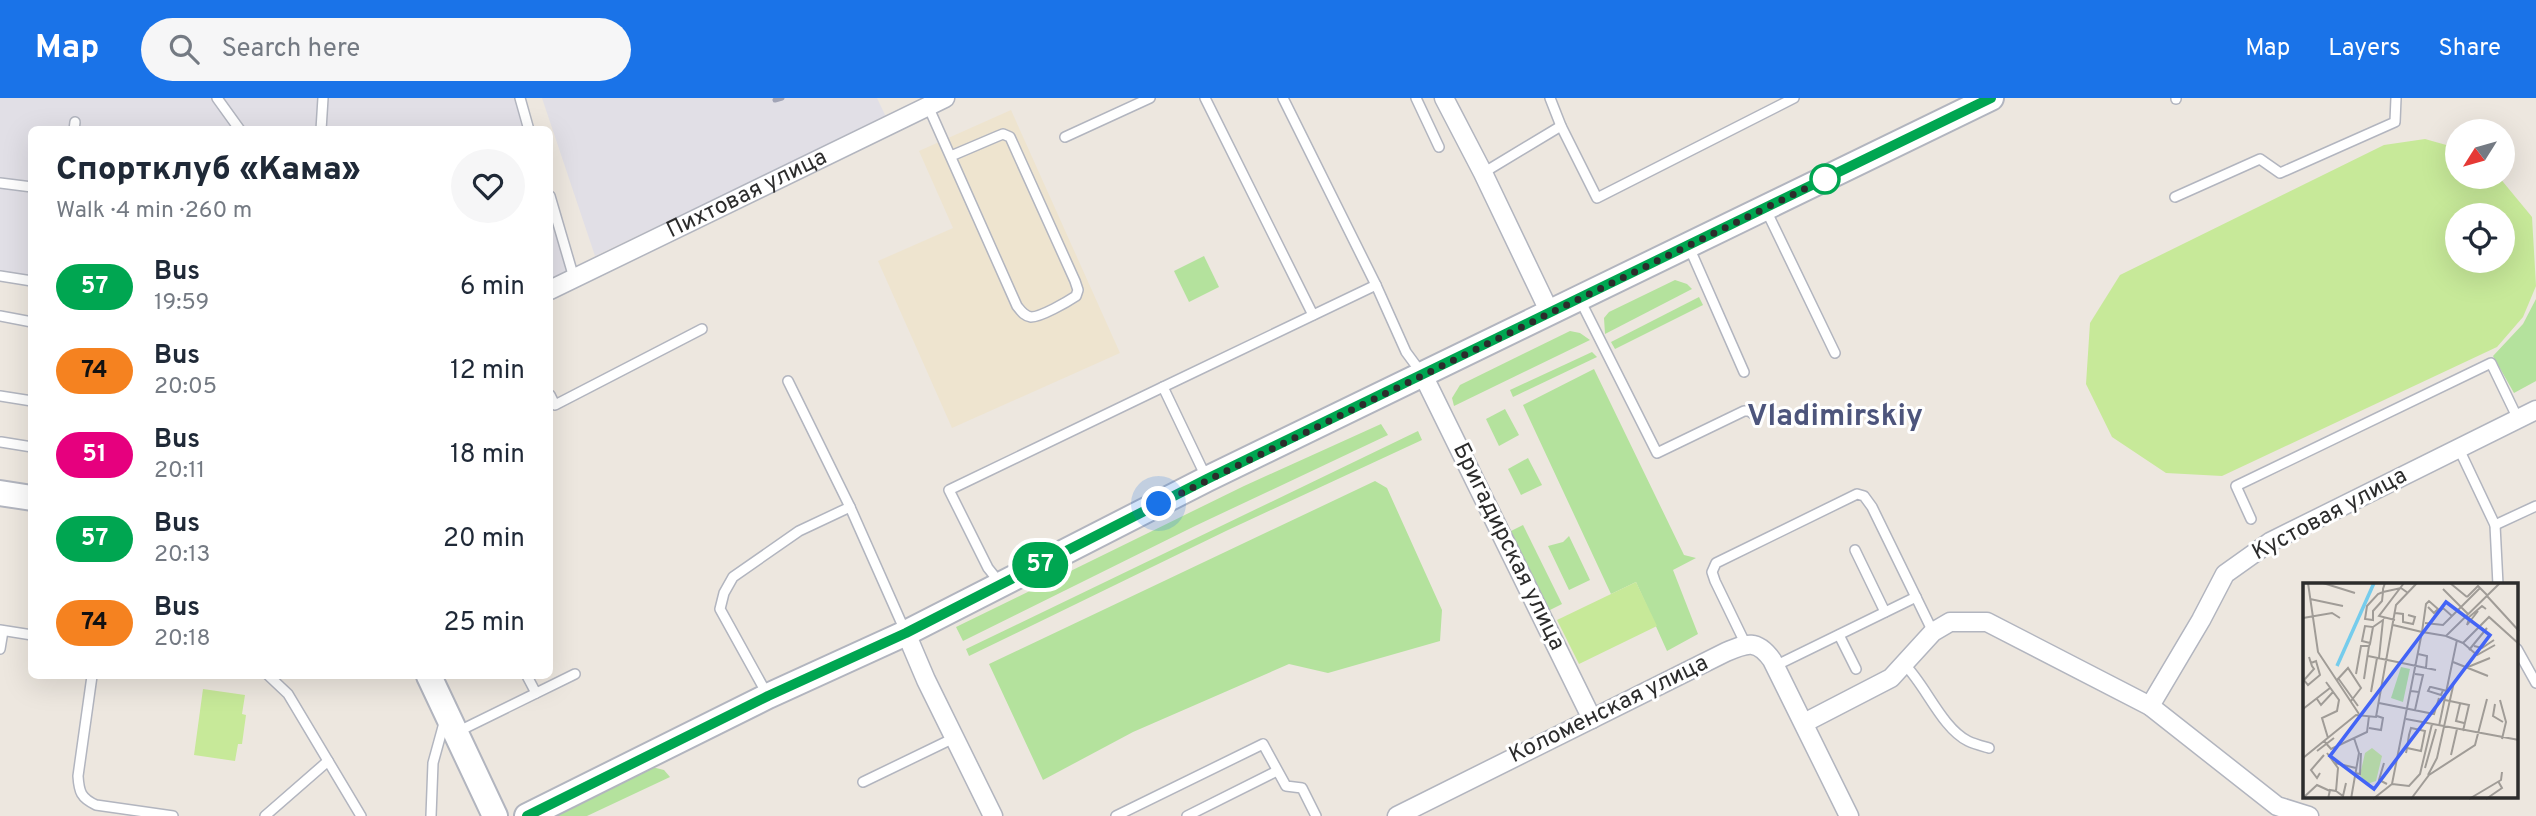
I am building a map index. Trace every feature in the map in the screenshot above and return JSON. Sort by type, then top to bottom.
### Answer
[{"type":"main road","points":[[527,816],[768,696],[906,633],[1207,479],[1991,98]]},
{"type":"main road","points":[[0,493],[28,497]]},
{"type":"main road","points":[[430,679],[495,816]]},
{"type":"street","name":"Пихтовая улица","points":[[553,288],[945,98]]},
{"type":"street","points":[[1444,98],[1550,313]]},
{"type":"street","name":"Бригадирская улица","points":[[1423,375],[1592,719]]},
{"type":"street","name":"Кустовая улица","points":[[2150,706],[2225,575],[2270,542],[2536,410]]},
{"type":"street","points":[[1804,723],[1891,678],[1933,632],[1950,622],[1987,622],[2150,706],[2277,806],[2309,816]]},
{"type":"street","points":[[906,633],[993,816]]},
{"type":"street","points":[[1746,645],[1753,644],[1765,649],[1849,816]]},
{"type":"street","name":"Коломенская улица","points":[[1397,816],[1726,652],[1746,645]]},
{"type":"lane","points":[[217,98],[237,126]]},
{"type":"lane","points":[[321,126],[323,98]]},
{"type":"lane","points":[[520,98],[528,126]]},
{"type":"lane","points":[[1065,137],[1150,98]]},
{"type":"lane","points":[[1205,98],[1313,315]]},
{"type":"lane","points":[[1283,98],[1376,285],[1406,352],[1423,375]]},
{"type":"lane","points":[[1416,98],[1439,147]]},
{"type":"lane","points":[[1550,98],[1597,198],[1794,98]]},
{"type":"lane","points":[[2175,197],[2259,159],[2280,173],[2396,122],[2396,98]]},
{"type":"lane","points":[[929,106],[951,156],[1017,306],[1023,314],[1030,317],[1038,315],[1076,296],[1076,281],[1010,137],[1003,134],[951,156]]},
{"type":"lane","points":[[1483,173],[1561,126]]},
{"type":"lane","points":[[0,183],[28,186]]},
{"type":"lane","points":[[553,206],[574,278]]},
{"type":"lane","points":[[1765,208],[1835,353]]},
{"type":"lane","points":[[1688,245],[1744,372]]},
{"type":"lane","points":[[0,276],[28,280]]},
{"type":"lane","points":[[1001,585],[988,568],[949,490],[1376,285]]},
{"type":"lane","points":[[1580,298],[1657,453],[1744,411],[1753,414]]},
{"type":"lane","points":[[0,316],[28,321]]},
{"type":"lane","points":[[553,401],[555,405],[702,329]]},
{"type":"lane","points":[[2251,520],[2236,486],[2491,363],[2518,419]]},
{"type":"lane","points":[[788,382],[850,507],[906,633]]},
{"type":"lane","points":[[1163,387],[1207,479]]},
{"type":"lane","points":[[0,396],[28,400]]},
{"type":"lane","points":[[0,443],[28,446]]},
{"type":"lane","points":[[2459,449],[2495,525],[2498,583]]},
{"type":"lane","points":[[1746,645],[1712,572],[1716,563],[1857,494],[1864,496],[1872,506],[1933,632]]},
{"type":"lane","points":[[2495,525],[2536,506]]},
{"type":"lane","points":[[768,696],[720,609],[724,593],[733,577],[754,561],[799,531],[850,507]]},
{"type":"lane","points":[[1855,550],[1885,612]]},
{"type":"lane","points":[[1775,666],[1916,597]]},
{"type":"lane","points":[[0,649],[1,631],[28,634]]},
{"type":"lane","points":[[1839,635],[1856,669]]},
{"type":"lane","points":[[2518,651],[2536,683]]},
{"type":"lane","points":[[1905,665],[1917,677],[1940,715],[1966,741],[1989,748]]},
{"type":"lane","points":[[431,816],[433,763],[451,724],[536,693],[575,674]]},
{"type":"lane","points":[[93,679],[78,776],[79,791],[85,800],[96,805],[173,816]]},
{"type":"lane","points":[[272,679],[288,694],[361,816]]},
{"type":"lane","points":[[529,679],[536,693]]},
{"type":"lane","points":[[863,782],[954,738]]},
{"type":"lane","points":[[1116,816],[1263,744],[1286,786],[1302,788],[1317,816]]},
{"type":"lane","points":[[265,816],[328,761]]},
{"type":"lane","points":[[1187,816],[1277,771]]},
{"type":"shaded area","points":[[0,98],[524,98],[532,126],[28,126],[28,286],[0,281]]},
{"type":"shaded area","points":[[542,98],[877,98],[886,117],[595,256]]},
{"type":"shaded area","points":[[1011,110],[1120,353],[952,428],[878,261],[953,228],[919,151]]},
{"type":"shaded area","points":[[553,194],[574,264],[560,276],[553,278]]},
{"type":"green space","points":[[2425,139],[2445,145],[2445,189],[2509,189],[2532,217],[2536,286],[2523,317],[2497,347],[2222,476],[2166,473],[2112,437],[2086,384],[2090,323],[2120,275],[2384,145]]},
{"type":"green space","points":[[1204,256],[1219,287],[1189,302],[1174,271]]},
{"type":"green space","points":[[1675,280],[1692,289],[1605,334],[1604,318],[1609,312]]},
{"type":"green space","points":[[1699,297],[1703,305],[1615,349],[1611,342]]},
{"type":"green space","points":[[2536,299],[2536,381],[2514,393],[2493,356],[2523,324]]},
{"type":"green space","points":[[1570,331],[1580,333],[1590,340],[1454,406],[1452,398],[1460,385]]},
{"type":"green space","points":[[1592,352],[1597,357],[1513,397],[1510,390]]},
{"type":"green space","points":[[1594,369],[1684,555],[1696,558],[1673,570],[1698,634],[1667,651],[1636,582],[1611,594],[1523,405]]},
{"type":"green space","points":[[1505,409],[1519,435],[1499,446],[1486,419]]},
{"type":"green space","points":[[1381,424],[1388,435],[1195,526],[963,641],[956,627],[1244,486]]},
{"type":"green space","points":[[1418,431],[1422,440],[1228,530],[969,656],[966,649]]},
{"type":"green space","points":[[1528,458],[1542,485],[1521,495],[1508,469]]},
{"type":"green space","points":[[1375,481],[1387,488],[1442,610],[1440,641],[1328,673],[1289,664],[1133,732],[1043,780],[989,664]]},
{"type":"green space","points":[[1523,525],[1562,604],[1546,612],[1507,533]]},
{"type":"green space","points":[[1569,536],[1590,580],[1569,590],[1548,546],[1563,542]]},
{"type":"green space","points":[[1636,582],[1657,626],[1579,664],[1557,620]]},
{"type":"green space","points":[[203,689],[245,695],[242,714],[246,715],[242,744],[238,744],[235,761],[194,755]]},
{"type":"green space","points":[[652,767],[664,770],[670,777],[587,816],[552,816]]},
{"type":"railway","points":[[775,100],[782,98]]},
{"type":"bus line","name":"57","points":[[527,816],[768,696],[906,633],[1207,479],[1991,98]]},
{"type":"district","name":"Vladimirskiy","points":[[1835,417]]},
{"type":"route","points":[[1159,504],[1825,179]]}]
